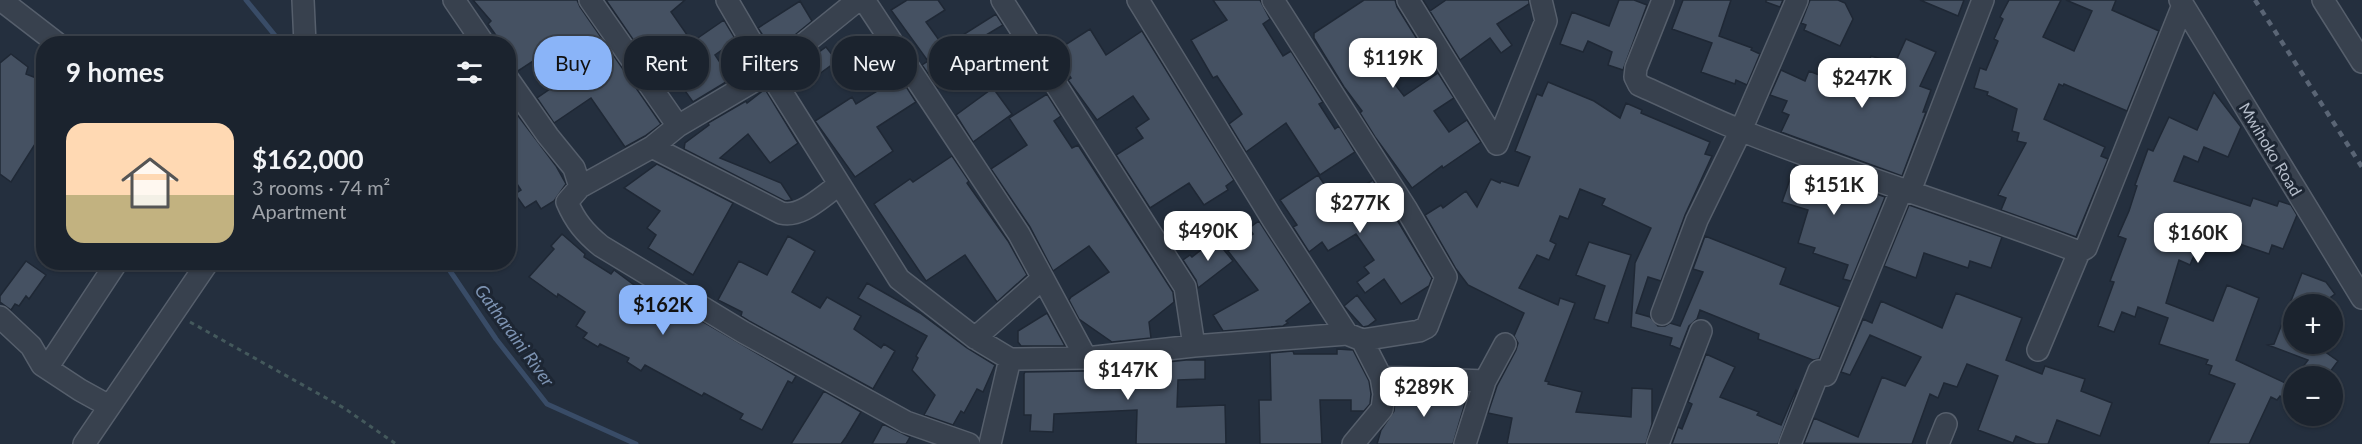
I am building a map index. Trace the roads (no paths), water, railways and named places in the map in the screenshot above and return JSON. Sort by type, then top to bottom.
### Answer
[{"type":"street","points":[[1,0],[48,36]]},
{"type":"street","points":[[303,0],[305,36]]},
{"type":"street","points":[[454,0],[479,36]]},
{"type":"street","points":[[590,0],[678,126]]},
{"type":"street","points":[[727,0],[748,36]]},
{"type":"street","points":[[814,36],[858,0]]},
{"type":"street","points":[[864,0],[1019,234],[1086,358]]},
{"type":"street","points":[[1002,0],[1185,287],[1194,346]]},
{"type":"street","points":[[1138,0],[1273,220],[1381,376],[1384,393],[1382,409],[1356,442]]},
{"type":"street","points":[[780,90],[898,279],[975,338],[1010,360],[1086,358],[1194,346],[1410,333],[1427,327],[1446,277],[1407,210],[1273,0]]},
{"type":"street","points":[[1408,0],[1497,144],[1546,21],[1540,0]]},
{"type":"street","points":[[1663,0],[1636,68],[1635,77],[1639,85],[1741,130],[1993,219],[2079,252]]},
{"type":"street","points":[[1662,314],[1697,220],[1741,130],[1797,0]]},
{"type":"street","points":[[1790,444],[1906,190],[1983,0]]},
{"type":"street","points":[[2323,0],[2353,38],[2362,62]]},
{"type":"street","points":[[2038,350],[2079,252],[2086,248],[2182,3]]},
{"type":"street","name":"Mwihoko Road","points":[[2182,3],[2362,298]]},
{"type":"street","points":[[516,90],[574,168],[580,187]]},
{"type":"street","points":[[739,90],[678,126],[652,147],[580,187],[567,202],[574,218],[583,231],[601,246],[743,332],[906,422],[969,444]]},
{"type":"street","points":[[652,147],[781,213],[790,215],[798,213],[839,185]]},
{"type":"street","points":[[47,368],[112,270]]},
{"type":"street","points":[[84,444],[203,270]]},
{"type":"street","points":[[975,338],[1042,279]]},
{"type":"street","points":[[0,317],[31,346],[42,365],[109,406]]},
{"type":"street","points":[[1659,444],[1701,331]]},
{"type":"street","points":[[1465,444],[1485,381],[1504,344]]},
{"type":"street","points":[[990,444],[1010,360]]},
{"type":"street","points":[[1381,376],[1485,381]]},
{"type":"street","points":[[1938,444],[1946,424]]},
{"type":"waterway","name":"Gatharaini River","points":[[246,0],[275,36]]},
{"type":"waterway","name":"Gatharaini River","points":[[449,270],[496,339],[547,404],[636,444]]},
{"type":"railway","points":[[2255,0],[2362,167]]}]
